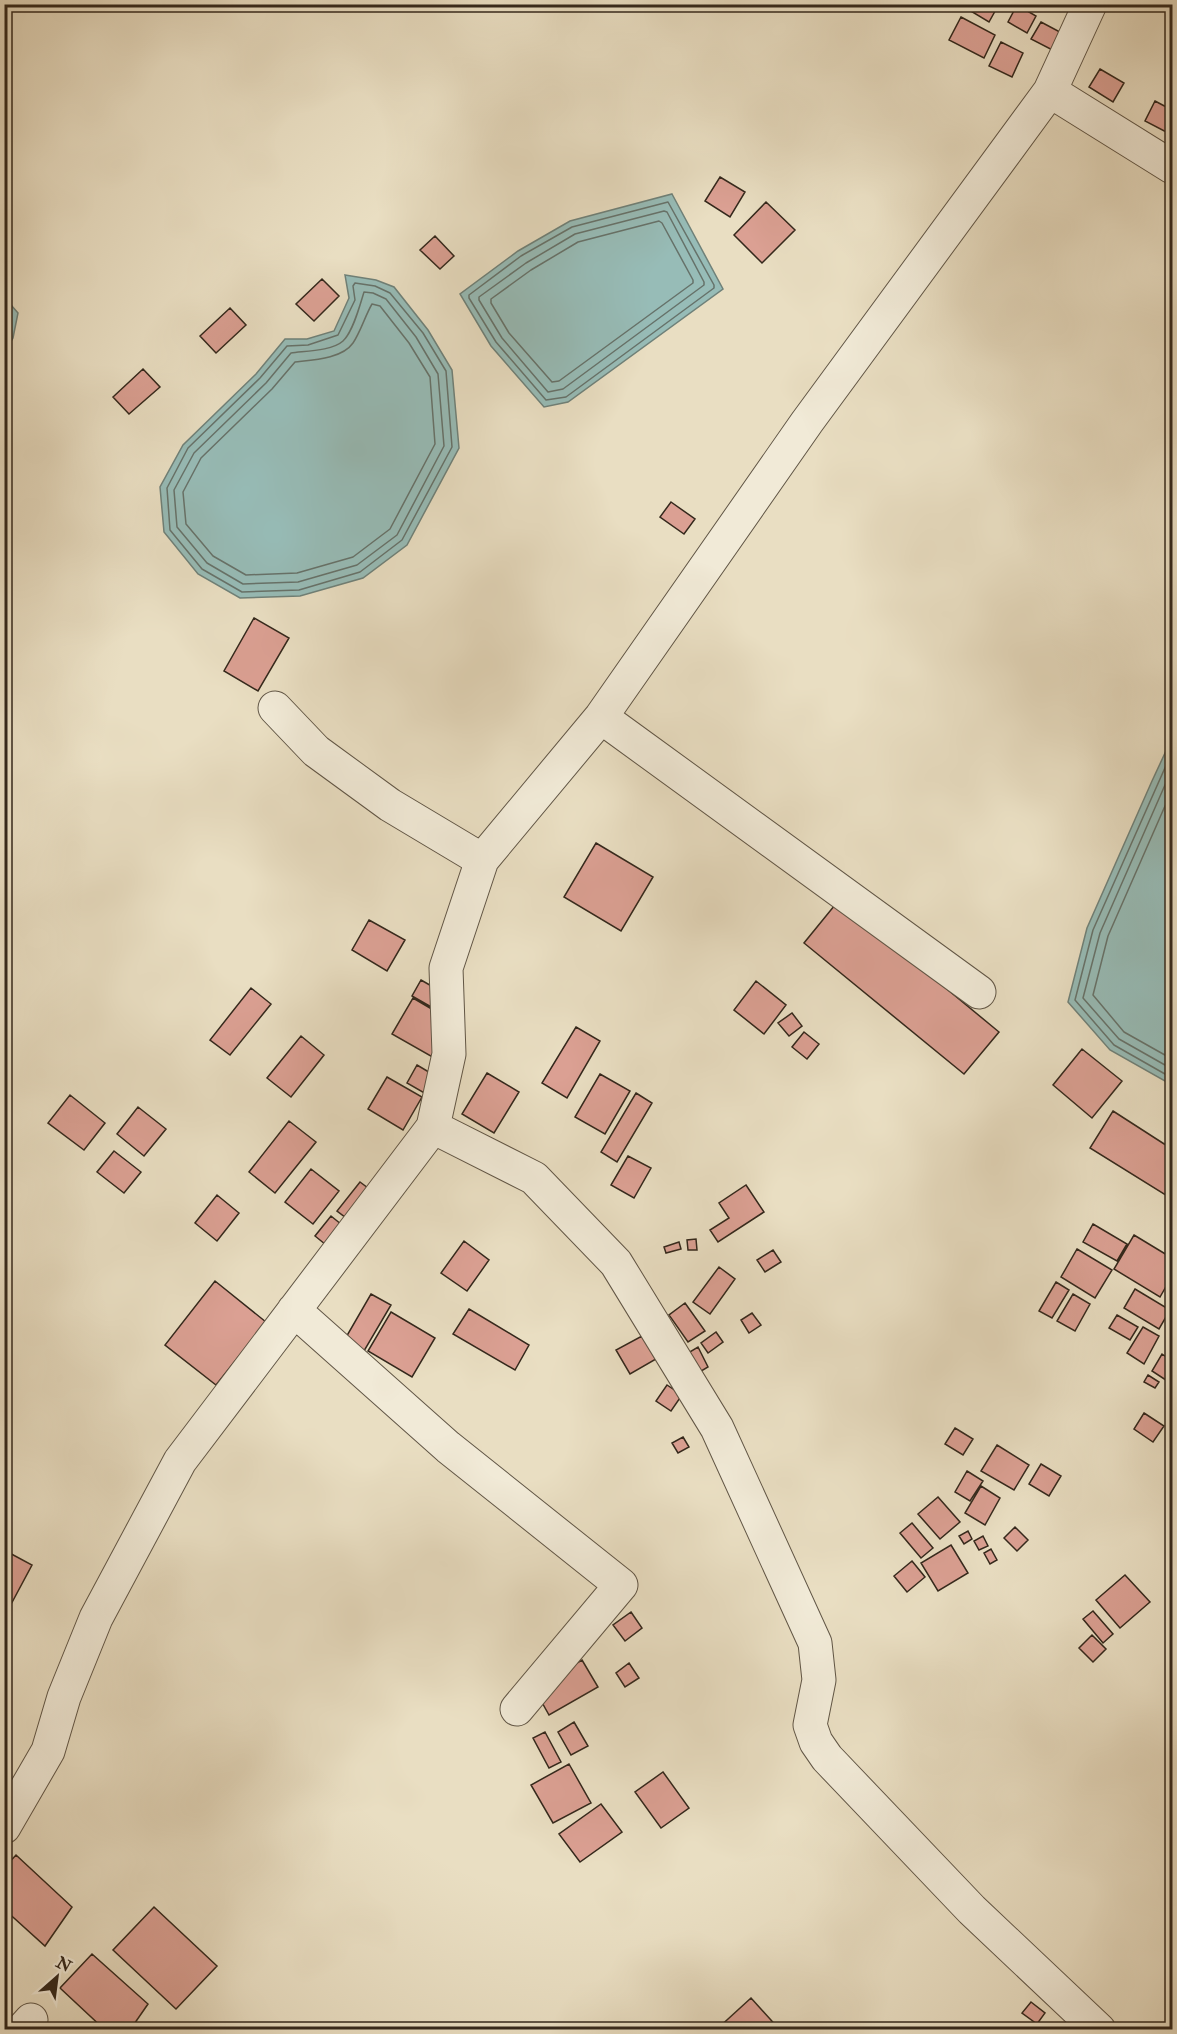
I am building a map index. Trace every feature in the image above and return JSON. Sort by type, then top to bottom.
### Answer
[{"type":"street","points":[[4,1827],[48,1751],[64,1697],[96,1618],[180,1461],[433,1126],[449,1054],[446,968],[482,860],[602,717],[807,422],[1050,90],[1090,4]]},
{"type":"street","points":[[1050,90],[1173,167]]},
{"type":"street","points":[[275,708],[316,752],[390,806],[482,860]]},
{"type":"street","points":[[602,717],[979,992]]},
{"type":"street","points":[[433,1126],[534,1178],[616,1263],[717,1428],[816,1643],[819,1680],[810,1725],[816,1742],[827,1758],[972,1910],[1099,2030]]},
{"type":"street","points":[[294,1310],[448,1446],[621,1585],[517,1709]]},
{"type":"water","points":[[672,194],[723,289],[568,402],[544,407],[491,346],[460,294],[518,251],[570,221]]},
{"type":"water","points":[[345,275],[376,280],[394,287],[428,330],[452,370],[459,448],[407,545],[363,578],[300,596],[240,598],[198,574],[164,532],[160,487],[183,445],[256,374],[285,339],[307,339],[334,331],[349,298]]},
{"type":"water","points":[[5,298],[18,313],[13,338],[5,352]]},
{"type":"water","points":[[1172,738],[1172,1085],[1110,1050],[1068,1002],[1087,928]]},
{"type":"building","points":[[959,4],[999,4],[989,22]]},
{"type":"building","points":[[1017,5],[1036,16],[1027,33],[1008,22]]},
{"type":"building","points":[[961,17],[995,35],[984,58],[949,40]]},
{"type":"building","points":[[1041,22],[1075,40],[1066,57],[1031,39]]},
{"type":"building","points":[[1001,42],[1023,53],[1012,77],[989,66]]},
{"type":"building","points":[[1100,69],[1124,83],[1113,102],[1089,87]]},
{"type":"building","points":[[1155,101],[1172,110],[1172,135],[1145,121]]},
{"type":"building","points":[[720,177],[745,192],[730,217],[705,201]]},
{"type":"building","points":[[766,202],[795,230],[762,263],[734,235]]},
{"type":"building","points":[[435,236],[454,256],[440,269],[420,250]]},
{"type":"building","points":[[322,279],[339,296],[314,321],[296,304]]},
{"type":"building","points":[[230,308],[246,325],[216,353],[200,336]]},
{"type":"building","points":[[143,369],[160,387],[129,414],[113,397]]},
{"type":"building","points":[[671,502],[695,519],[684,534],[660,517]]},
{"type":"building","points":[[254,618],[289,638],[258,691],[224,671]]},
{"type":"building","points":[[596,843],[653,877],[621,931],[564,897]]},
{"type":"building","points":[[839,900],[999,1032],[964,1074],[804,943]]},
{"type":"building","points":[[369,920],[405,940],[387,971],[352,950]]},
{"type":"building","points":[[421,980],[449,996],[440,1012],[412,996]]},
{"type":"building","points":[[756,981],[786,1005],[764,1034],[734,1010]]},
{"type":"building","points":[[251,988],[271,1004],[230,1055],[210,1040]]},
{"type":"building","points":[[413,998],[457,1024],[436,1059],[392,1034]]},
{"type":"building","points":[[792,1013],[802,1026],[789,1036],[778,1023]]},
{"type":"building","points":[[576,1027],[600,1041],[567,1098],[542,1083]]},
{"type":"building","points":[[804,1032],[819,1044],[807,1059],[792,1047]]},
{"type":"building","points":[[301,1036],[324,1055],[291,1097],[267,1078]]},
{"type":"building","points":[[1082,1049],[1122,1081],[1092,1118],[1053,1085]]},
{"type":"building","points":[[417,1065],[444,1081],[433,1098],[407,1083]]},
{"type":"building","points":[[487,1073],[519,1092],[494,1133],[462,1114]]},
{"type":"building","points":[[600,1074],[630,1091],[605,1134],[575,1117]]},
{"type":"building","points":[[387,1077],[422,1097],[403,1130],[368,1109]]},
{"type":"building","points":[[636,1093],[652,1103],[617,1162],[601,1152]]},
{"type":"building","points":[[70,1095],[105,1123],[84,1150],[48,1123]]},
{"type":"building","points":[[138,1107],[166,1129],[144,1156],[117,1134]]},
{"type":"building","points":[[1113,1111],[1172,1149],[1172,1199],[1090,1148]]},
{"type":"building","points":[[289,1121],[316,1142],[275,1193],[249,1172]]},
{"type":"building","points":[[114,1151],[141,1172],[124,1193],[97,1172]]},
{"type":"building","points":[[628,1156],[651,1168],[634,1198],[611,1185]]},
{"type":"building","points":[[311,1169],[339,1191],[313,1224],[285,1202]]},
{"type":"building","points":[[360,1182],[380,1197],[357,1226],[337,1211]]},
{"type":"building","points":[[746,1185],[764,1212],[718,1242],[710,1230],[729,1218],[719,1203]]},
{"type":"building","points":[[217,1195],[239,1213],[217,1241],[195,1223]]},
{"type":"building","points":[[331,1216],[352,1233],[336,1253],[315,1236]]},
{"type":"building","points":[[1093,1224],[1127,1244],[1117,1261],[1083,1242]]},
{"type":"building","points":[[1134,1235],[1172,1258],[1172,1276],[1160,1297],[1114,1269]]},
{"type":"building","points":[[696,1239],[697,1250],[688,1250],[687,1240]]},
{"type":"building","points":[[464,1241],[489,1260],[467,1291],[441,1273]]},
{"type":"building","points":[[679,1242],[681,1249],[666,1253],[664,1247]]},
{"type":"building","points":[[1077,1249],[1112,1270],[1095,1298],[1061,1277]]},
{"type":"building","points":[[773,1250],[781,1262],[765,1272],[757,1260]]},
{"type":"building","points":[[719,1267],[735,1279],[710,1314],[693,1302]]},
{"type":"building","points":[[215,1281],[266,1322],[216,1385],[165,1345]]},
{"type":"building","points":[[1056,1282],[1069,1290],[1052,1318],[1039,1311]]},
{"type":"building","points":[[1135,1289],[1170,1310],[1159,1329],[1124,1308]]},
{"type":"building","points":[[371,1294],[391,1305],[364,1351],[345,1339]]},
{"type":"building","points":[[1073,1294],[1090,1304],[1075,1331],[1057,1321]]},
{"type":"building","points":[[685,1303],[705,1331],[688,1342],[669,1315]]},
{"type":"building","points":[[469,1309],[529,1345],[515,1370],[453,1334]]},
{"type":"building","points":[[391,1312],[435,1338],[412,1377],[368,1351]]},
{"type":"building","points":[[752,1313],[761,1325],[749,1333],[741,1320]]},
{"type":"building","points":[[1117,1315],[1138,1327],[1130,1340],[1109,1328]]},
{"type":"building","points":[[1143,1327],[1159,1336],[1144,1364],[1127,1353]]},
{"type":"building","points":[[716,1332],[723,1342],[708,1353],[701,1343]]},
{"type":"building","points":[[642,1336],[656,1359],[630,1374],[616,1350]]},
{"type":"building","points":[[698,1347],[708,1367],[698,1373],[688,1353]]},
{"type":"building","points":[[1162,1354],[1172,1361],[1172,1384],[1152,1371]]},
{"type":"building","points":[[1148,1375],[1159,1382],[1155,1388],[1144,1382]]},
{"type":"building","points":[[667,1385],[682,1395],[671,1411],[656,1401]]},
{"type":"building","points":[[1144,1413],[1164,1426],[1153,1442],[1134,1429]]},
{"type":"building","points":[[955,1428],[973,1439],[963,1455],[945,1444]]},
{"type":"building","points":[[683,1437],[689,1447],[678,1453],[672,1443]]},
{"type":"building","points":[[997,1445],[1029,1465],[1014,1490],[981,1471]]},
{"type":"building","points":[[1041,1464],[1061,1476],[1049,1496],[1029,1484]]},
{"type":"building","points":[[967,1471],[983,1481],[970,1501],[955,1492]]},
{"type":"building","points":[[981,1486],[1000,1498],[985,1525],[965,1513]]},
{"type":"building","points":[[938,1497],[960,1522],[940,1539],[918,1514]]},
{"type":"building","points":[[912,1523],[933,1548],[921,1558],[900,1533]]},
{"type":"building","points":[[1015,1527],[1028,1540],[1017,1551],[1004,1538]]},
{"type":"building","points":[[968,1531],[972,1539],[964,1544],[959,1536]]},
{"type":"building","points":[[983,1536],[988,1546],[979,1550],[974,1541]]},
{"type":"building","points":[[951,1545],[968,1573],[938,1591],[921,1563]]},
{"type":"building","points":[[991,1549],[997,1560],[990,1564],[984,1553]]},
{"type":"building","points":[[4,1550],[32,1565],[9,1608],[4,1605]]},
{"type":"building","points":[[912,1561],[925,1577],[907,1592],[894,1576]]},
{"type":"building","points":[[1125,1575],[1150,1602],[1120,1628],[1096,1600]]},
{"type":"building","points":[[1093,1611],[1113,1634],[1103,1643],[1083,1619]]},
{"type":"building","points":[[631,1612],[642,1628],[625,1641],[613,1625]]},
{"type":"building","points":[[1092,1635],[1106,1649],[1093,1662],[1079,1648]]},
{"type":"building","points":[[582,1660],[598,1687],[549,1715],[534,1688]]},
{"type":"building","points":[[629,1663],[639,1678],[625,1687],[616,1673]]},
{"type":"building","points":[[574,1722],[588,1746],[571,1755],[558,1732]]},
{"type":"building","points":[[545,1732],[561,1762],[549,1768],[533,1738]]},
{"type":"building","points":[[569,1764],[591,1803],[553,1823],[531,1785]]},
{"type":"building","points":[[663,1772],[689,1808],[661,1828],[635,1792]]},
{"type":"building","points":[[601,1804],[622,1832],[580,1862],[559,1834]]},
{"type":"building","points":[[16,1855],[72,1907],[45,1946],[4,1909],[4,1868]]},
{"type":"building","points":[[154,1907],[217,1966],[176,2009],[113,1950]]},
{"type":"building","points":[[92,1954],[148,2004],[130,2030],[105,2030],[60,1988]]},
{"type":"building","points":[[751,1998],[780,2030],[716,2030]]},
{"type":"building","points":[[1031,2002],[1045,2013],[1037,2024],[1022,2013]]}]
